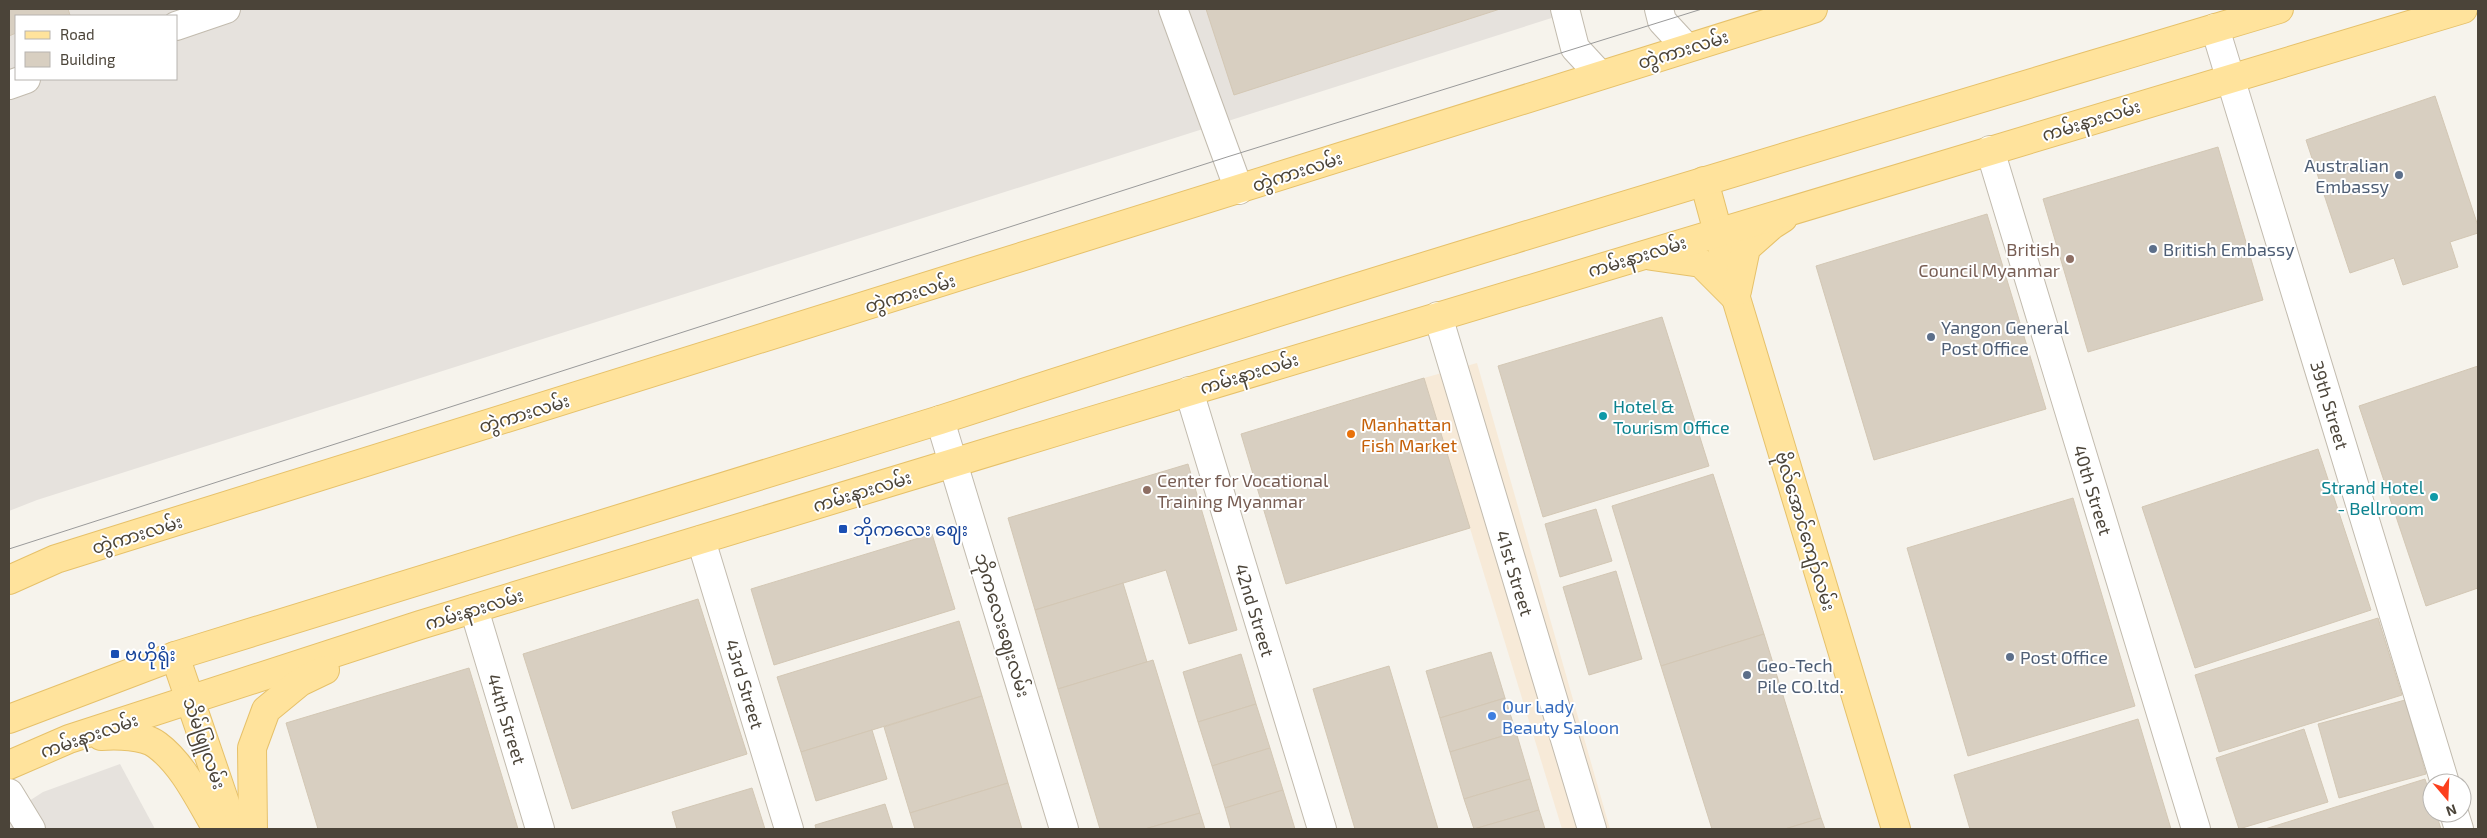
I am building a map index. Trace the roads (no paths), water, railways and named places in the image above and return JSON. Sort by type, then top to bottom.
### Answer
[{"type":"main road","name":"တွဲကားလမ်း","points":[[9,580],[56,559],[1239,190],[1686,47],[1813,9]]},
{"type":"main road","points":[[9,719],[175,656],[940,420],[1704,181],[2279,9]]},
{"type":"main road","name":"ကမ်းနားလမ်း","points":[[9,765],[69,739],[474,609],[1189,391],[2463,9]]},
{"type":"main road","points":[[1704,181],[1719,232]]},
{"type":"main road","points":[[1736,298],[1746,248],[1772,225],[1798,208]]},
{"type":"main road","name":"ဗိုလ်အောင်ကျော်လမ်း","points":[[1719,232],[1736,298],[1896,829]]},
{"type":"main road","points":[[1642,255],[1701,263],[1736,298]]},
{"type":"main road","points":[[253,829],[252,748],[266,710],[300,682],[420,626]]},
{"type":"main road","name":"သိမ်ဖြူလမ်း","points":[[175,656],[234,829]]},
{"type":"main road","points":[[69,739],[121,734],[156,743],[178,767],[217,829]]},
{"type":"street","points":[[178,25],[226,9]]},
{"type":"street","points":[[1173,9],[1239,190]]},
{"type":"street","points":[[1565,9],[1575,48],[1600,75]]},
{"type":"street","points":[[1659,9],[1662,21],[1686,47]]},
{"type":"street","name":"39th Street","points":[[2215,28],[2442,773]]},
{"type":"street","points":[[9,85],[23,80]]},
{"type":"street","name":"40th Street","points":[[1990,150],[2196,829]]},
{"type":"street","name":"41st Street","points":[[1438,316],[1592,829]]},
{"type":"street","name":"42nd Street","points":[[1189,391],[1322,829]]},
{"type":"street","name":"ဘိုကလေးဈေးလမ်း","points":[[940,420],[1064,829]]},
{"type":"street","name":"43rd Street","points":[[701,540],[789,829]]},
{"type":"street","name":"44th Street","points":[[474,609],[540,829]]},
{"type":"street","points":[[9,793],[31,829]]},
{"type":"tram line","points":[[9,549],[1227,157],[1702,9]]},
{"type":"place","name":"Australian Embassy","points":[[2399,175]]},
{"type":"place","name":"British Embassy","points":[[2153,249]]},
{"type":"place","name":"British Council Myanmar","points":[[2070,259]]},
{"type":"place","name":"Yangon General Post Office","points":[[1931,337]]},
{"type":"place","name":"Hotel & Tourism Office","points":[[1603,416]]},
{"type":"place","name":"Manhattan Fish Market","points":[[1351,434]]},
{"type":"place","name":"Center for Vocational Training Myanmar","points":[[1147,490]]},
{"type":"place","name":"Strand Hotel - Bellroom","points":[[2434,497]]},
{"type":"place","name":"ဘိုကလေး ဈေး","points":[[843,529]]},
{"type":"place","name":"ဗဟိုရုံး","points":[[115,654]]},
{"type":"place","name":"Post Office","points":[[2010,657]]},
{"type":"place","name":"Geo-Tech Pile CO.ltd.","points":[[1747,675]]},
{"type":"place","name":"Our Lady Beauty Saloon","points":[[1492,716]]}]
